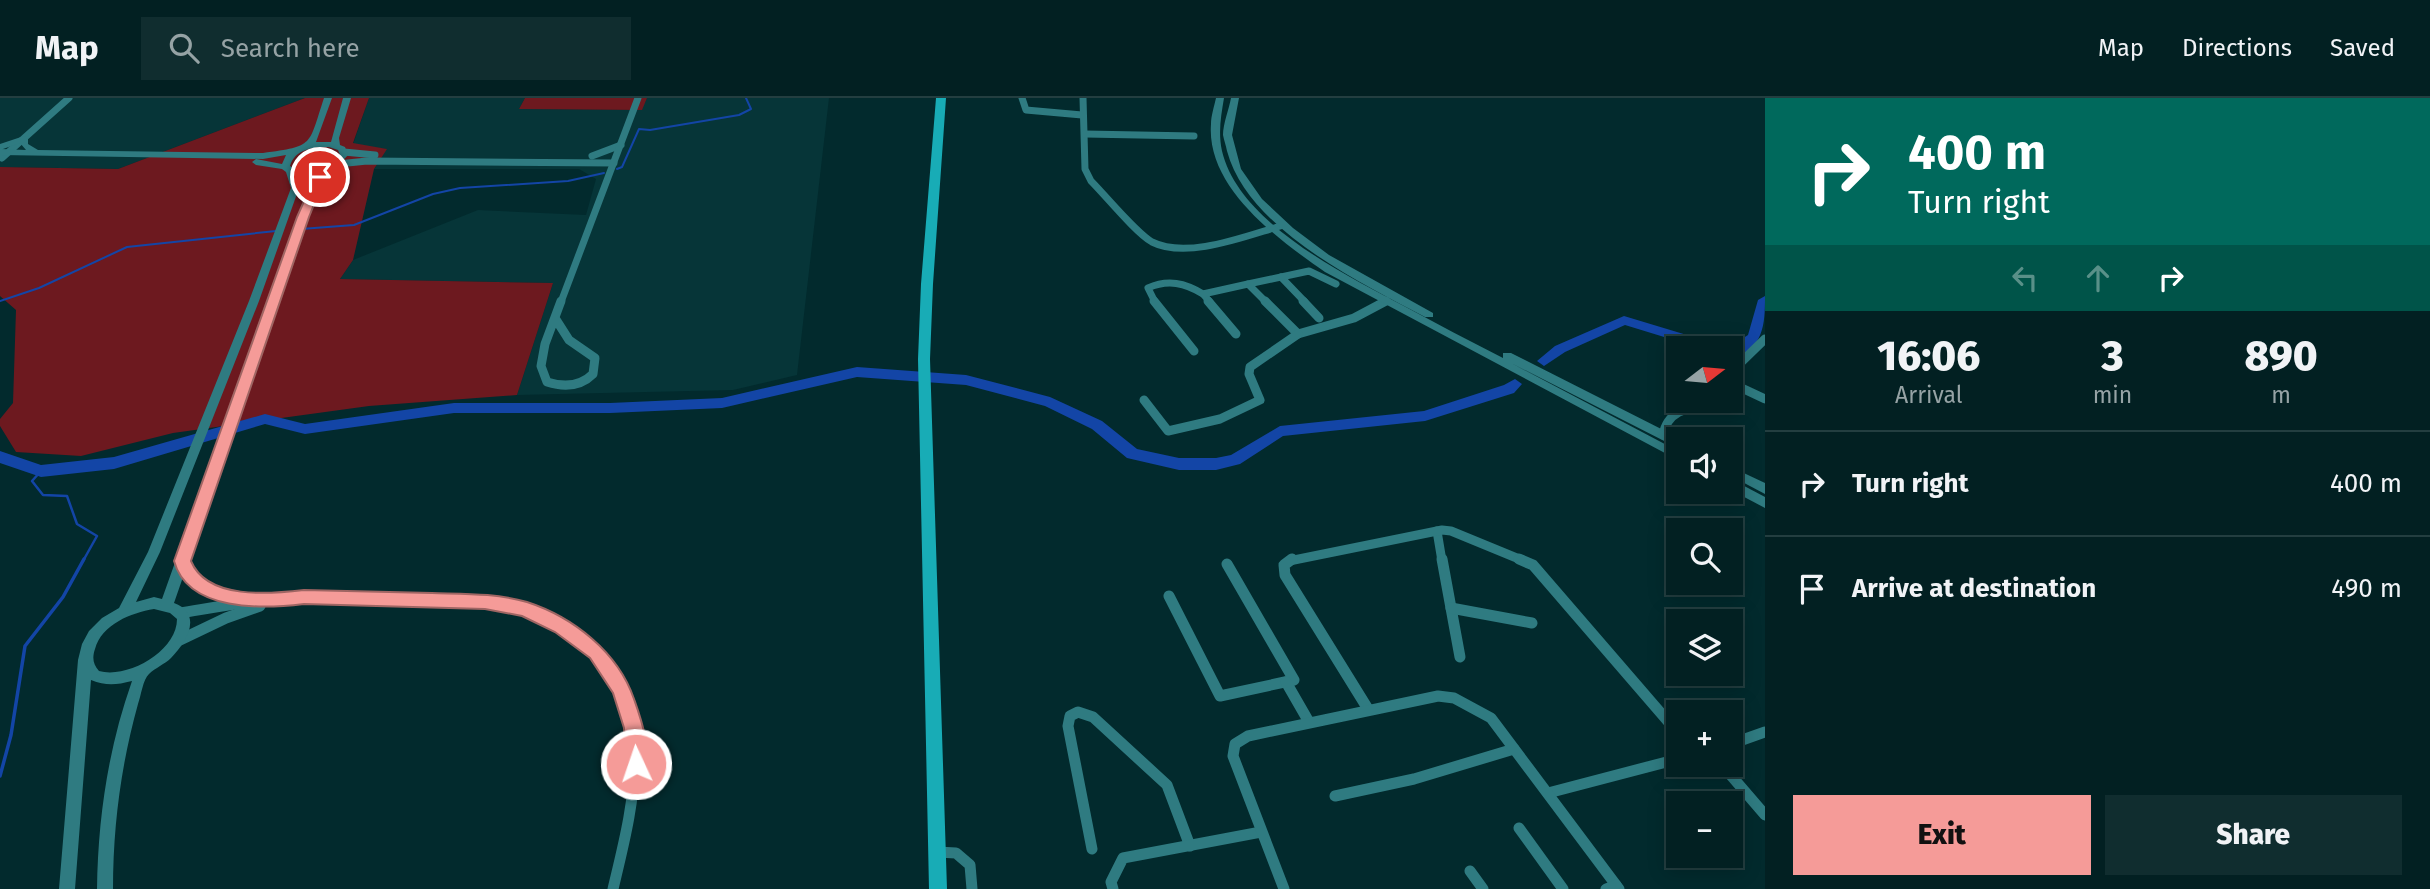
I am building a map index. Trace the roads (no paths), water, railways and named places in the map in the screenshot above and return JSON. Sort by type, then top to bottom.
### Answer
[{"type":"main road","points":[[939,889],[924,359],[926,284],[941,98]]},
{"type":"street","points":[[2,154],[24,139],[69,98]]},
{"type":"street","points":[[124,611],[154,552],[295,188],[288,169],[289,157],[307,147],[314,139],[328,98]]},
{"type":"street","points":[[338,164],[340,149],[335,138],[347,98]]},
{"type":"street","points":[[555,318],[569,340],[595,358],[597,366],[581,384],[557,387],[547,382],[541,366],[555,318],[638,98]]},
{"type":"street","points":[[1022,98],[1026,110],[1082,115]]},
{"type":"street","points":[[1083,98],[1085,169],[1091,181],[1150,242],[1160,247],[1185,249],[1278,227]]},
{"type":"street","points":[[1220,98],[1213,116],[1213,135],[1218,154],[1233,184],[1328,270],[1666,450]]},
{"type":"street","points":[[1235,98],[1228,119],[1227,136],[1231,155],[1246,183],[1278,227],[1339,266],[1495,350],[1666,437]]},
{"type":"street","points":[[1085,134],[1194,136]]},
{"type":"street","points":[[24,139],[24,145],[36,153]]},
{"type":"street","points":[[2,154],[238,160],[304,174],[322,172],[338,164],[368,161],[591,159],[621,145]]},
{"type":"street","points":[[307,147],[340,149],[366,155],[615,160]]},
{"type":"street","points":[[2,154],[263,156],[298,151]]},
{"type":"street","points":[[591,159],[607,179]]},
{"type":"street","points":[[167,604],[303,217],[322,172]]},
{"type":"street","points":[[1203,294],[1309,271],[1336,284]]},
{"type":"street","points":[[1281,277],[1319,318]]},
{"type":"street","points":[[1195,351],[1150,296],[1148,288],[1165,282],[1177,282],[1203,294],[1236,334]]},
{"type":"street","points":[[1248,285],[1298,334]]},
{"type":"street","points":[[1144,400],[1168,431],[1232,414],[1260,400],[1249,374],[1250,367],[1298,334],[1352,321],[1386,302]]},
{"type":"street","points":[[1743,360],[1765,339]]},
{"type":"street","points":[[1743,389],[1765,399]]},
{"type":"street","points":[[1663,435],[1663,426],[1673,413]]},
{"type":"street","points":[[1743,477],[1765,489]]},
{"type":"street","points":[[1743,491],[1765,503]]},
{"type":"street","points":[[1437,531],[1460,657]]},
{"type":"street","points":[[1368,709],[1285,575],[1284,565],[1292,559],[1437,531],[1451,531],[1533,565],[1666,719]]},
{"type":"street","points":[[183,561],[184,568],[198,585],[227,596],[279,600]]},
{"type":"street","points":[[1169,596],[1220,696],[1294,680],[1227,564]]},
{"type":"street","points":[[180,613],[304,597],[485,602],[525,609],[562,626],[596,652],[621,690],[634,728],[636,764],[626,832],[613,889]]},
{"type":"street","points":[[180,640],[226,618],[279,600]]},
{"type":"street","points":[[67,889],[85,660],[92,639],[124,611],[154,603],[167,604],[180,613],[184,628],[180,640],[171,652],[142,672],[110,680],[97,677],[89,670],[85,660]]},
{"type":"street","points":[[1451,608],[1532,623]]},
{"type":"street","points":[[105,889],[104,859],[117,761],[130,704],[142,672]]},
{"type":"street","points":[[1286,682],[1310,722]]},
{"type":"street","points":[[1284,889],[1233,756],[1234,744],[1248,736],[1438,695],[1454,698],[1491,718],[1548,793],[1614,888]]},
{"type":"street","points":[[1092,849],[1068,726],[1070,716],[1078,712],[1093,717],[1167,785],[1190,846]]},
{"type":"street","points":[[1743,740],[1765,732]]},
{"type":"street","points":[[1335,796],[1415,779],[1514,749]]},
{"type":"street","points":[[1548,793],[1666,762]]},
{"type":"street","points":[[1732,777],[1765,815]]},
{"type":"street","points":[[1519,828],[1563,889]]},
{"type":"street","points":[[1113,889],[1111,882],[1123,858],[1261,832]]},
{"type":"street","points":[[937,852],[956,853],[970,865],[972,889]]},
{"type":"street","points":[[1470,871],[1483,889]]},
{"type":"waterway","points":[[617,169],[622,167],[639,129],[650,130],[739,115],[751,109],[746,98]]},
{"type":"waterway","points":[[301,229],[354,225],[433,194],[460,188],[568,181],[604,173]]},
{"type":"waterway","points":[[0,301],[39,288],[127,247],[276,231]]},
{"type":"waterway","points":[[1743,345],[1754,337],[1765,300]]},
{"type":"waterway","points":[[1544,361],[1560,349],[1624,320],[1676,336]]},
{"type":"waterway","points":[[0,457],[41,471],[114,463],[265,419],[305,429],[454,408],[610,408],[722,403],[857,372],[966,380],[1050,402],[1097,425],[1132,454],[1179,464],[1216,464],[1235,460],[1280,431],[1425,416],[1509,389],[1515,384]]},
{"type":"waterway","points":[[41,471],[32,481],[43,495],[67,496],[77,524],[97,536],[83,561]]},
{"type":"waterway","points":[[0,776],[11,735],[25,646],[63,597],[84,559]]}]
